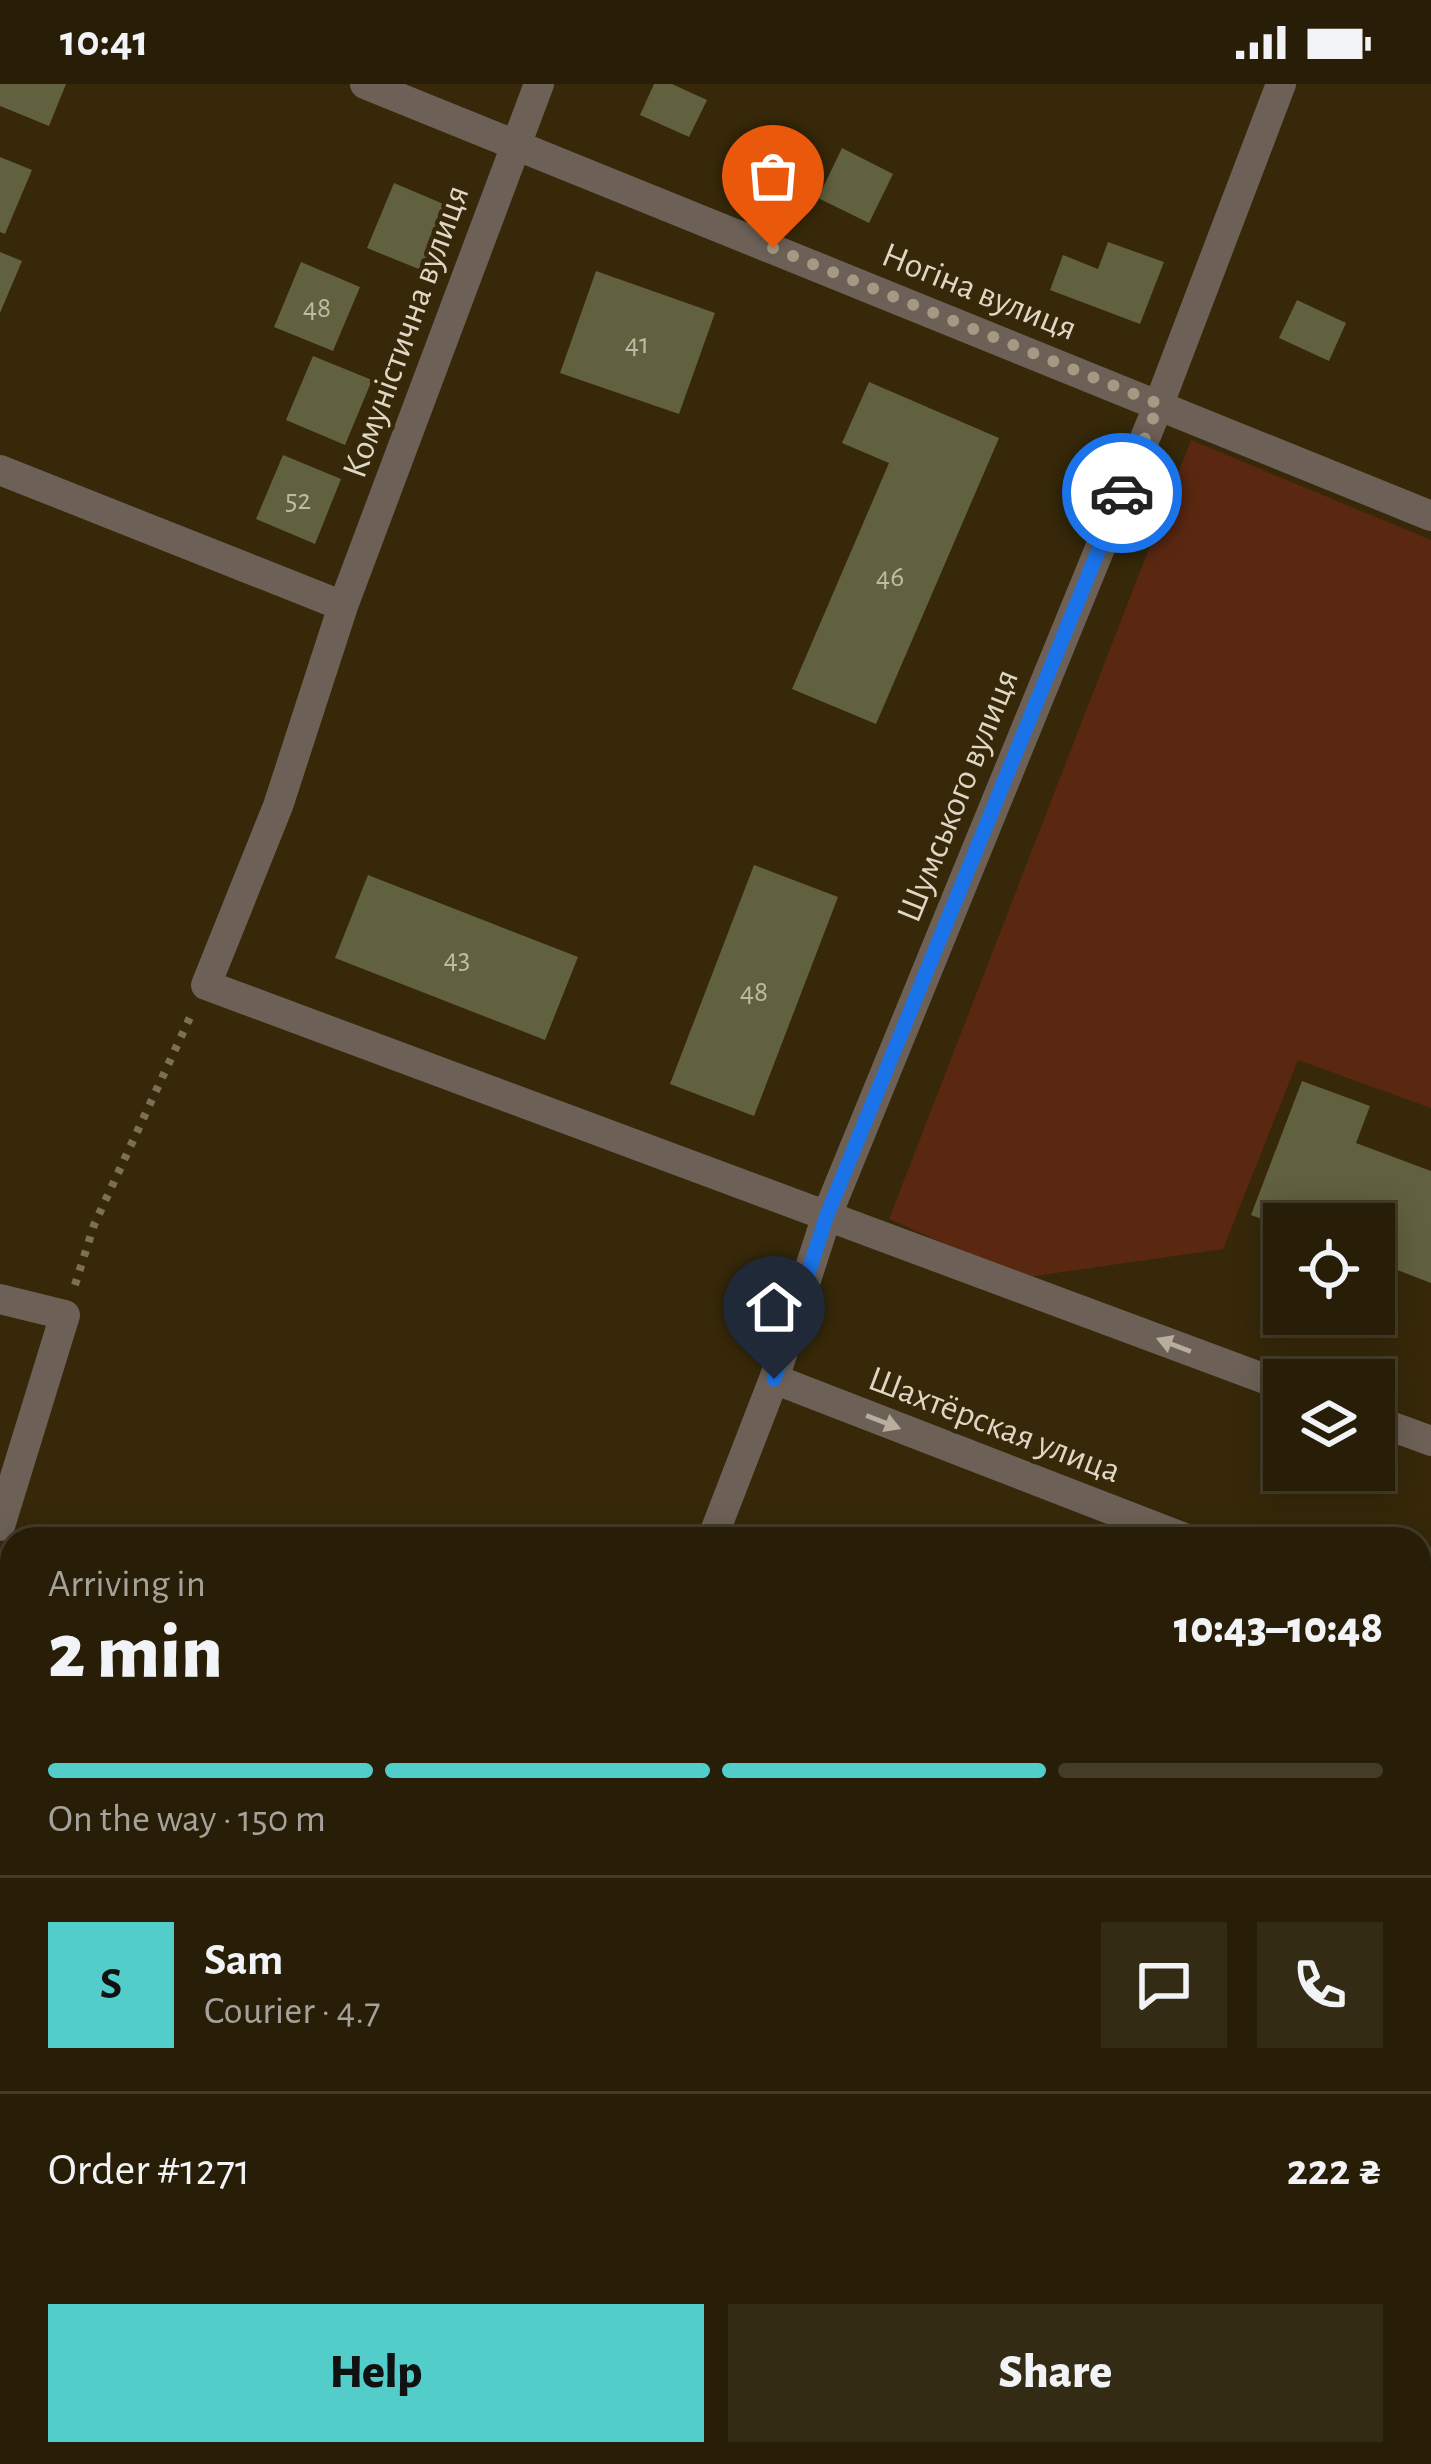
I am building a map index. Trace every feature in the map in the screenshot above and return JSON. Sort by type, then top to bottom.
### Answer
[{"type":"street","name":"Ногіна вулиця","points":[[365,84],[1431,516]]},
{"type":"street","name":"Комуністична вулиця","points":[[206,985],[278,806],[344,606],[539,84]]},
{"type":"street","name":"Шумського вулиця","points":[[717,1527],[774,1379],[827,1215],[1159,404],[1282,84]]},
{"type":"street","points":[[0,470],[344,606]]},
{"type":"street","points":[[206,985],[1263,1378]]},
{"type":"street","points":[[0,1299],[65,1315],[0,1526]]},
{"type":"street","name":"Шахтёрская улица","points":[[774,1379],[1156,1527]]},
{"type":"street","points":[[1395,1428],[1431,1441]]},
{"type":"path","points":[[65,1315],[94,1225],[206,985]]},
{"type":"shaded area","points":[[1191,440],[1431,540],[1431,1108],[1298,1060],[1223,1249],[1021,1278],[889,1219]]},
{"type":"building","points":[[0,84],[66,84],[49,126],[0,106]]},
{"type":"building","points":[[654,84],[672,84],[707,100],[689,137],[640,115]]},
{"type":"building","points":[[842,148],[893,174],[869,223],[818,198]]},
{"type":"building","points":[[0,157],[32,170],[5,234],[0,232]]},
{"type":"building","points":[[394,183],[453,208],[426,272],[367,248]]},
{"type":"building","points":[[1108,242],[1164,262],[1140,324],[1050,290],[1063,255],[1098,269]]},
{"type":"building","points":[[0,252],[22,261],[0,313]]},
{"type":"building","points":[[301,262],[360,287],[333,351],[274,327]]},
{"type":"building","points":[[596,271],[715,313],[679,414],[560,373]]},
{"type":"building","points":[[1297,300],[1346,323],[1329,361],[1279,338]]},
{"type":"building","points":[[313,356],[372,380],[345,445],[286,420]]},
{"type":"building","points":[[869,382],[999,438],[876,724],[792,689],[889,463],[842,443]]},
{"type":"building","points":[[283,455],[341,479],[315,544],[256,519]]},
{"type":"building","points":[[754,865],[838,897],[754,1116],[670,1084]]},
{"type":"building","points":[[368,875],[578,957],[545,1040],[335,958]]},
{"type":"building","points":[[1302,1081],[1370,1106],[1356,1143],[1431,1171],[1431,1283],[1395,1269],[1395,1203],[1263,1203],[1263,1219],[1251,1215]]},
{"type":"way so far","points":[[773,248],[1159,404],[1122,493]]},
{"type":"route","points":[[774,1379],[827,1215],[1122,493]]}]
